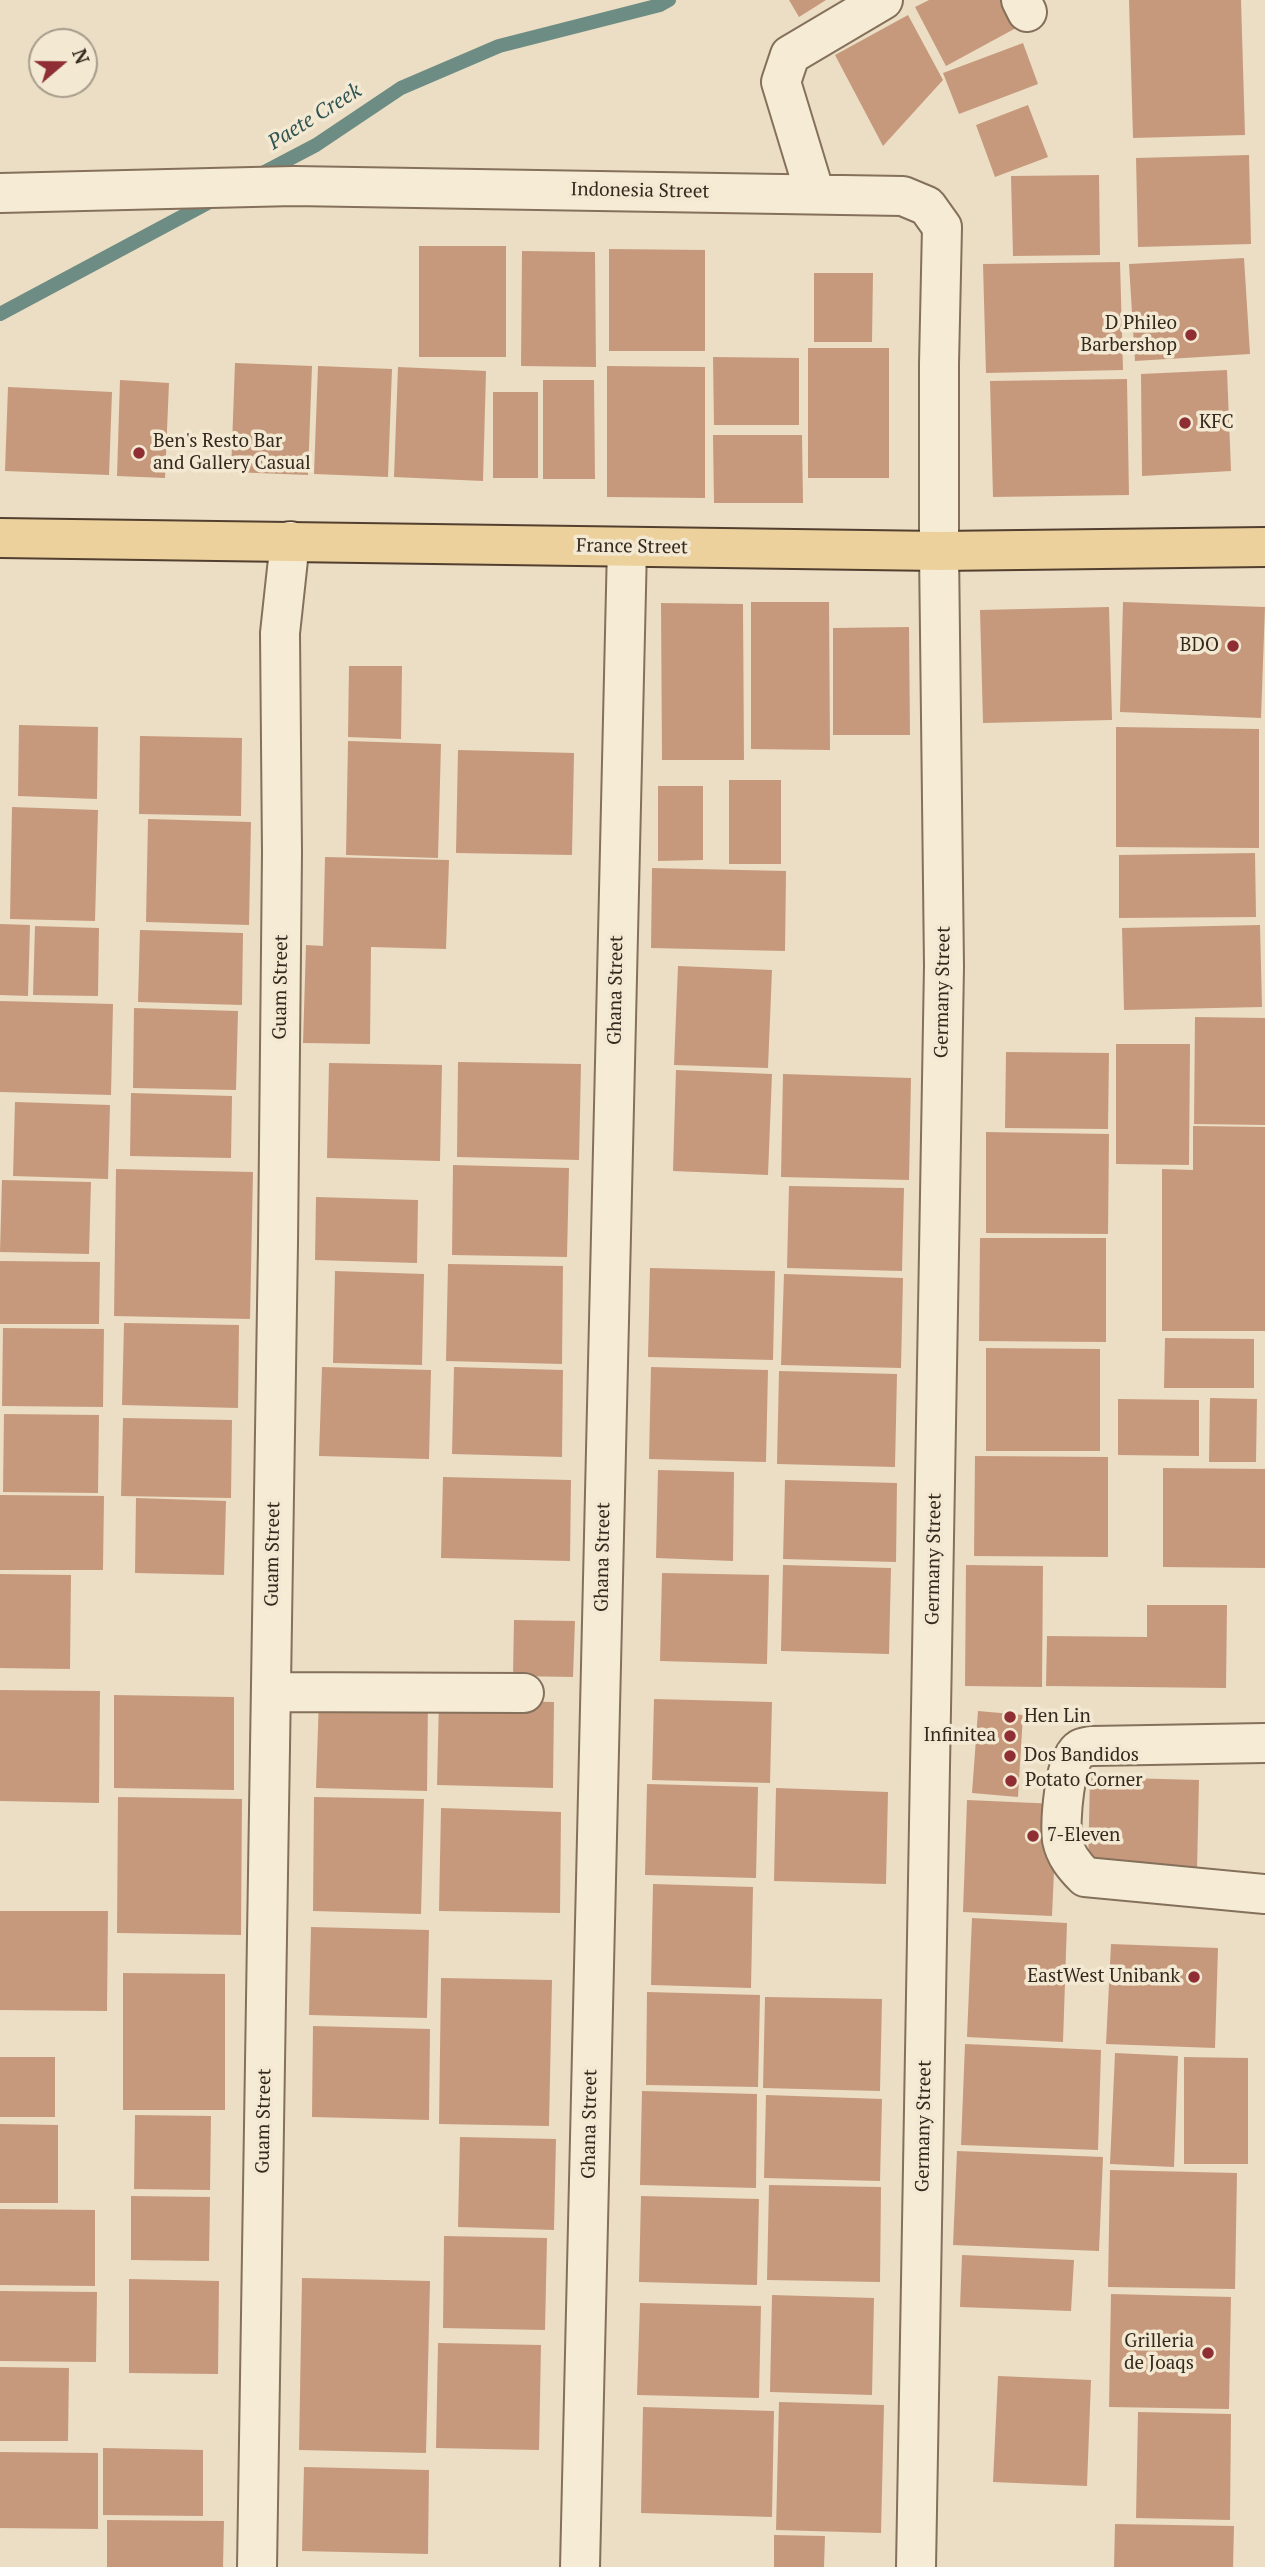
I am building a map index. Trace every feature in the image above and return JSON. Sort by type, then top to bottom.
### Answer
[{"type":"main road","name":"France Street","points":[[0,538],[939,551],[1265,547]]},
{"type":"street","points":[[815,194],[781,82],[790,55],[883,0]]},
{"type":"street","name":"Indonesia Street","points":[[0,193],[294,186],[903,196],[927,206],[942,227],[939,551]]},
{"type":"street","name":"Guam Street","points":[[257,2567],[282,853],[280,633],[290,541]]},
{"type":"street","name":"Ghana Street","points":[[580,2567],[627,547]]},
{"type":"street","name":"Germany Street","points":[[916,2567],[944,966],[939,551]]},
{"type":"street","points":[[271,1692],[524,1693]]},
{"type":"street","points":[[1265,1743],[1091,1746],[1080,1749],[1074,1755],[1066,1777],[1062,1839],[1069,1858],[1085,1877],[1265,1894]]},
{"type":"building","points":[[789,0],[826,0],[799,17]]},
{"type":"building","points":[[929,0],[1001,0],[1016,28],[946,66],[915,7]]},
{"type":"building","points":[[1129,0],[1241,0],[1245,135],[1133,138]]},
{"type":"building","points":[[908,15],[943,80],[883,146],[835,55]]},
{"type":"building","points":[[1023,43],[1038,84],[959,114],[943,73]]},
{"type":"building","points":[[1028,105],[1048,157],[995,177],[976,125]]},
{"type":"building","points":[[1249,155],[1251,244],[1138,247],[1136,158]]},
{"type":"building","points":[[1099,175],[1100,255],[1013,256],[1011,176]]},
{"type":"building","points":[[419,246],[506,246],[506,357],[419,357]]},
{"type":"building","points":[[609,249],[705,250],[705,351],[609,351]]},
{"type":"building","points":[[522,251],[595,252],[596,367],[521,366]]},
{"type":"building","points":[[1244,258],[1250,354],[1135,361],[1129,264]]},
{"type":"building","points":[[1120,262],[1123,370],[986,373],[983,264]]},
{"type":"building","points":[[814,273],[873,273],[872,342],[814,342]]},
{"type":"building","points":[[808,348],[889,348],[889,478],[808,478]]},
{"type":"building","points":[[713,357],[799,358],[799,425],[714,425]]},
{"type":"building","points":[[235,363],[312,366],[308,475],[231,472]]},
{"type":"building","points":[[318,366],[392,369],[388,477],[314,474]]},
{"type":"building","points":[[607,366],[705,367],[705,498],[607,497]]},
{"type":"building","points":[[398,367],[486,371],[483,481],[394,477]]},
{"type":"building","name":"KFC","points":[[1227,370],[1231,471],[1142,476],[1141,374]]},
{"type":"building","points":[[1127,379],[1129,495],[993,497],[990,381]]},
{"type":"building","points":[[120,380],[169,383],[165,478],[117,476]]},
{"type":"building","points":[[543,380],[594,380],[595,479],[543,479]]},
{"type":"building","points":[[8,387],[112,392],[109,475],[5,471]]},
{"type":"building","points":[[493,392],[538,392],[538,478],[493,478]]},
{"type":"building","points":[[713,435],[802,435],[803,503],[714,503]]},
{"type":"building","points":[[751,602],[829,602],[830,750],[751,749]]},
{"type":"building","points":[[1123,602],[1265,607],[1261,718],[1120,712]]},
{"type":"building","points":[[661,603],[743,604],[744,760],[662,760]]},
{"type":"building","points":[[1109,607],[1112,720],[983,723],[980,610]]},
{"type":"building","points":[[909,627],[910,735],[833,735],[833,628]]},
{"type":"building","points":[[349,666],[402,666],[401,739],[348,737]]},
{"type":"building","points":[[19,725],[98,727],[97,799],[18,796]]},
{"type":"building","points":[[1116,727],[1259,729],[1259,848],[1116,847]]},
{"type":"building","points":[[140,736],[242,738],[241,816],[139,814]]},
{"type":"building","points":[[348,741],[441,744],[438,858],[346,855]]},
{"type":"building","points":[[458,750],[574,753],[572,855],[456,853]]},
{"type":"building","points":[[729,780],[781,780],[781,864],[729,864]]},
{"type":"building","points":[[658,786],[703,786],[703,860],[658,861]]},
{"type":"building","points":[[12,807],[98,810],[95,921],[10,919]]},
{"type":"building","points":[[148,819],[251,822],[249,925],[146,922]]},
{"type":"building","points":[[1255,853],[1256,917],[1119,918],[1119,855]]},
{"type":"building","points":[[325,857],[449,860],[446,949],[371,947],[370,1044],[303,1043],[306,945],[323,946]]},
{"type":"building","points":[[652,868],[786,871],[785,951],[651,948]]},
{"type":"building","points":[[0,924],[30,925],[28,996],[0,995]]},
{"type":"building","points":[[1260,925],[1262,1007],[1124,1010],[1122,928]]},
{"type":"building","points":[[35,926],[99,928],[98,996],[33,995]]},
{"type":"building","points":[[140,930],[243,933],[242,1005],[138,1002]]},
{"type":"building","points":[[678,966],[772,970],[768,1068],[674,1065]]},
{"type":"building","points":[[0,1001],[113,1004],[111,1095],[0,1092]]},
{"type":"building","points":[[134,1008],[238,1011],[236,1090],[133,1088]]},
{"type":"building","points":[[1195,1017],[1265,1018],[1265,1125],[1194,1124]]},
{"type":"building","points":[[1116,1044],[1190,1044],[1189,1165],[1116,1164]]},
{"type":"building","points":[[1006,1052],[1109,1053],[1108,1129],[1005,1128]]},
{"type":"building","points":[[458,1062],[581,1064],[579,1160],[457,1157]]},
{"type":"building","points":[[329,1063],[442,1065],[440,1161],[327,1158]]},
{"type":"building","points":[[676,1070],[772,1074],[768,1175],[673,1171]]},
{"type":"building","points":[[783,1074],[911,1078],[909,1180],[781,1177]]},
{"type":"building","points":[[131,1093],[232,1096],[231,1158],[130,1156]]},
{"type":"building","points":[[15,1102],[110,1105],[108,1179],[13,1176]]},
{"type":"building","points":[[1193,1126],[1265,1127],[1265,1331],[1162,1331],[1162,1169],[1193,1170]]},
{"type":"building","points":[[986,1132],[1109,1134],[1108,1234],[986,1233]]},
{"type":"building","points":[[453,1165],[569,1168],[567,1257],[452,1255]]},
{"type":"building","points":[[116,1169],[253,1172],[250,1319],[114,1316]]},
{"type":"building","points":[[2,1180],[91,1182],[89,1254],[0,1252]]},
{"type":"building","points":[[789,1186],[904,1188],[902,1271],[787,1268]]},
{"type":"building","points":[[316,1197],[418,1200],[417,1263],[315,1260]]},
{"type":"building","points":[[980,1238],[1106,1238],[1106,1342],[979,1341]]},
{"type":"building","points":[[0,1261],[100,1262],[99,1324],[0,1324]]},
{"type":"building","points":[[448,1264],[563,1266],[562,1364],[446,1361]]},
{"type":"building","points":[[650,1268],[775,1271],[773,1360],[648,1357]]},
{"type":"building","points":[[335,1271],[424,1274],[422,1365],[333,1363]]},
{"type":"building","points":[[784,1274],[903,1278],[901,1368],[781,1365]]},
{"type":"building","points":[[124,1323],[239,1325],[238,1408],[122,1405]]},
{"type":"building","points":[[3,1328],[104,1329],[103,1407],[2,1406]]},
{"type":"building","points":[[1165,1338],[1254,1339],[1254,1388],[1164,1388]]},
{"type":"building","points":[[986,1348],[1100,1349],[1100,1451],[986,1451]]},
{"type":"building","points":[[322,1367],[431,1370],[429,1459],[319,1456]]},
{"type":"building","points":[[454,1367],[563,1370],[562,1457],[452,1454]]},
{"type":"building","points":[[651,1367],[768,1370],[766,1462],[649,1459]]},
{"type":"building","points":[[779,1371],[897,1374],[895,1467],[777,1464]]},
{"type":"building","points":[[1210,1398],[1257,1399],[1256,1462],[1209,1462]]},
{"type":"building","points":[[1118,1399],[1199,1400],[1199,1456],[1118,1455]]},
{"type":"building","points":[[4,1414],[99,1415],[98,1493],[3,1492]]},
{"type":"building","points":[[123,1418],[232,1420],[231,1498],[121,1496]]},
{"type":"building","points":[[975,1456],[1108,1457],[1108,1557],[974,1556]]},
{"type":"building","points":[[1163,1468],[1265,1469],[1265,1568],[1163,1567]]},
{"type":"building","points":[[658,1470],[734,1472],[733,1561],[656,1558]]},
{"type":"building","points":[[443,1477],[571,1480],[570,1561],[441,1558]]},
{"type":"building","points":[[785,1480],[897,1483],[896,1562],[783,1559]]},
{"type":"building","points":[[0,1495],[104,1496],[103,1570],[0,1570]]},
{"type":"building","points":[[136,1498],[226,1501],[224,1575],[135,1573]]},
{"type":"building","points":[[783,1565],[891,1568],[889,1654],[781,1651]]},
{"type":"building","points":[[966,1565],[1043,1566],[1042,1687],[965,1686]]},
{"type":"building","points":[[662,1573],[769,1575],[767,1664],[660,1661]]},
{"type":"building","points":[[0,1574],[71,1575],[70,1669],[0,1668]]},
{"type":"building","points":[[1147,1605],[1227,1605],[1226,1688],[1046,1686],[1047,1636],[1147,1637]]},
{"type":"building","points":[[514,1620],[575,1621],[573,1677],[513,1676]]},
{"type":"building","points":[[0,1690],[100,1691],[99,1803],[0,1801]]},
{"type":"building","points":[[114,1695],[234,1697],[234,1790],[114,1788]]},
{"type":"building","points":[[319,1697],[428,1700],[427,1791],[316,1788]]},
{"type":"building","points":[[654,1699],[772,1702],[770,1783],[652,1780]]},
{"type":"building","points":[[439,1700],[554,1702],[553,1788],[437,1785]]},
{"type":"building","points":[[978,1711],[1023,1715],[1018,1797],[972,1793]]},
{"type":"building","points":[[1090,1777],[1199,1780],[1197,1871],[1088,1868]]},
{"type":"building","points":[[647,1784],[758,1787],[756,1878],[645,1875]]},
{"type":"building","points":[[776,1788],[888,1792],[886,1884],[774,1881]]},
{"type":"building","points":[[118,1797],[242,1799],[241,1935],[117,1933]]},
{"type":"building","points":[[314,1797],[424,1799],[421,1914],[313,1911]]},
{"type":"building","points":[[967,1800],[1057,1804],[1052,1916],[963,1912]]},
{"type":"building","points":[[441,1808],[561,1812],[560,1913],[439,1911]]},
{"type":"building","points":[[653,1884],[753,1887],[751,1988],[651,1985]]},
{"type":"building","points":[[0,1911],[108,1911],[107,2011],[0,2010]]},
{"type":"building","points":[[972,1918],[1067,1923],[1063,2042],[967,2037]]},
{"type":"building","points":[[311,1927],[429,1930],[427,2018],[309,2015]]},
{"type":"building","points":[[1111,1944],[1218,1948],[1215,2048],[1106,2044]]},
{"type":"building","points":[[123,1973],[225,1974],[225,2110],[123,2110]]},
{"type":"building","points":[[441,1978],[552,1980],[549,2126],[439,2124]]},
{"type":"building","points":[[647,1992],[760,1995],[758,2087],[646,2085]]},
{"type":"building","points":[[765,1997],[882,1999],[880,2091],[763,2088]]},
{"type":"building","points":[[313,2026],[430,2029],[429,2120],[312,2117]]},
{"type":"building","points":[[965,2044],[1101,2050],[1098,2150],[961,2145]]},
{"type":"building","points":[[1115,2053],[1178,2056],[1174,2167],[1110,2164]]},
{"type":"building","points":[[0,2057],[55,2057],[55,2117],[0,2117]]},
{"type":"building","points":[[1184,2057],[1248,2058],[1248,2164],[1184,2164]]},
{"type":"building","points":[[642,2091],[757,2094],[756,2188],[640,2185]]},
{"type":"building","points":[[766,2095],[882,2099],[880,2181],[764,2178]]},
{"type":"building","points":[[135,2115],[211,2116],[210,2190],[134,2189]]},
{"type":"building","points":[[0,2124],[58,2125],[58,2203],[0,2203]]},
{"type":"building","points":[[460,2137],[556,2139],[554,2230],[458,2227]]},
{"type":"building","points":[[957,2151],[1103,2157],[1099,2251],[953,2245]]},
{"type":"building","points":[[1110,2170],[1237,2173],[1235,2289],[1108,2287]]},
{"type":"building","points":[[769,2185],[881,2187],[880,2282],[767,2280]]},
{"type":"building","points":[[131,2196],[210,2197],[209,2261],[131,2260]]},
{"type":"building","points":[[641,2196],[759,2199],[757,2285],[639,2282]]},
{"type":"building","points":[[0,2209],[95,2210],[95,2286],[0,2285]]},
{"type":"building","points":[[444,2236],[547,2238],[545,2330],[443,2328]]},
{"type":"building","points":[[962,2255],[1074,2260],[1071,2311],[960,2307]]},
{"type":"building","points":[[302,2278],[430,2281],[426,2453],[299,2450]]},
{"type":"building","points":[[129,2279],[219,2281],[218,2374],[129,2373]]},
{"type":"building","points":[[0,2291],[97,2292],[96,2362],[0,2361]]},
{"type":"building","points":[[1111,2294],[1231,2297],[1229,2409],[1109,2407]]},
{"type":"building","points":[[772,2295],[874,2298],[872,2395],[770,2392]]},
{"type":"building","points":[[640,2303],[761,2306],[759,2398],[637,2395]]},
{"type":"building","points":[[438,2343],[541,2345],[539,2450],[436,2448]]},
{"type":"building","points":[[0,2367],[69,2368],[68,2441],[0,2441]]},
{"type":"building","points":[[998,2376],[1091,2380],[1087,2486],[993,2482]]},
{"type":"building","points":[[779,2402],[884,2405],[881,2533],[776,2530]]},
{"type":"building","points":[[643,2407],[774,2411],[772,2517],[641,2513]]},
{"type":"building","points":[[1138,2412],[1231,2414],[1230,2520],[1136,2518]]},
{"type":"building","points":[[103,2448],[203,2450],[203,2516],[103,2515]]},
{"type":"building","points":[[0,2452],[98,2453],[98,2529],[0,2528]]},
{"type":"building","points":[[304,2467],[429,2470],[428,2554],[302,2551]]},
{"type":"building","points":[[107,2520],[224,2521],[223,2567],[107,2567]]},
{"type":"building","points":[[1115,2524],[1234,2526],[1233,2567],[1114,2567]]},
{"type":"building","points":[[774,2535],[825,2536],[824,2567],[774,2567]]},
{"type":"waterway","name":"Paete Creek","points":[[257,176],[316,145],[401,88],[499,46],[660,5],[669,0]]},
{"type":"waterway","name":"Paete Creek","points":[[0,314],[215,199]]},
{"type":"place","name":"D Phileo Barbershop","points":[[1191,335]]},
{"type":"place","name":"KFC","points":[[1185,423]]},
{"type":"place","name":"Ben's Resto Bar and Gallery Casual","points":[[139,453]]},
{"type":"place","name":"BDO","points":[[1233,646]]},
{"type":"place","name":"Hen Lin","points":[[1010,1717]]},
{"type":"place","name":"Infinitea","points":[[1010,1736]]},
{"type":"place","name":"Dos Bandidos","points":[[1010,1756]]},
{"type":"place","name":"Potato Corner","points":[[1011,1781]]},
{"type":"place","name":"7-Eleven","points":[[1033,1836]]},
{"type":"place","name":"EastWest Unibank","points":[[1194,1977]]},
{"type":"place","name":"Grilleria de Joaqs","points":[[1208,2353]]}]
